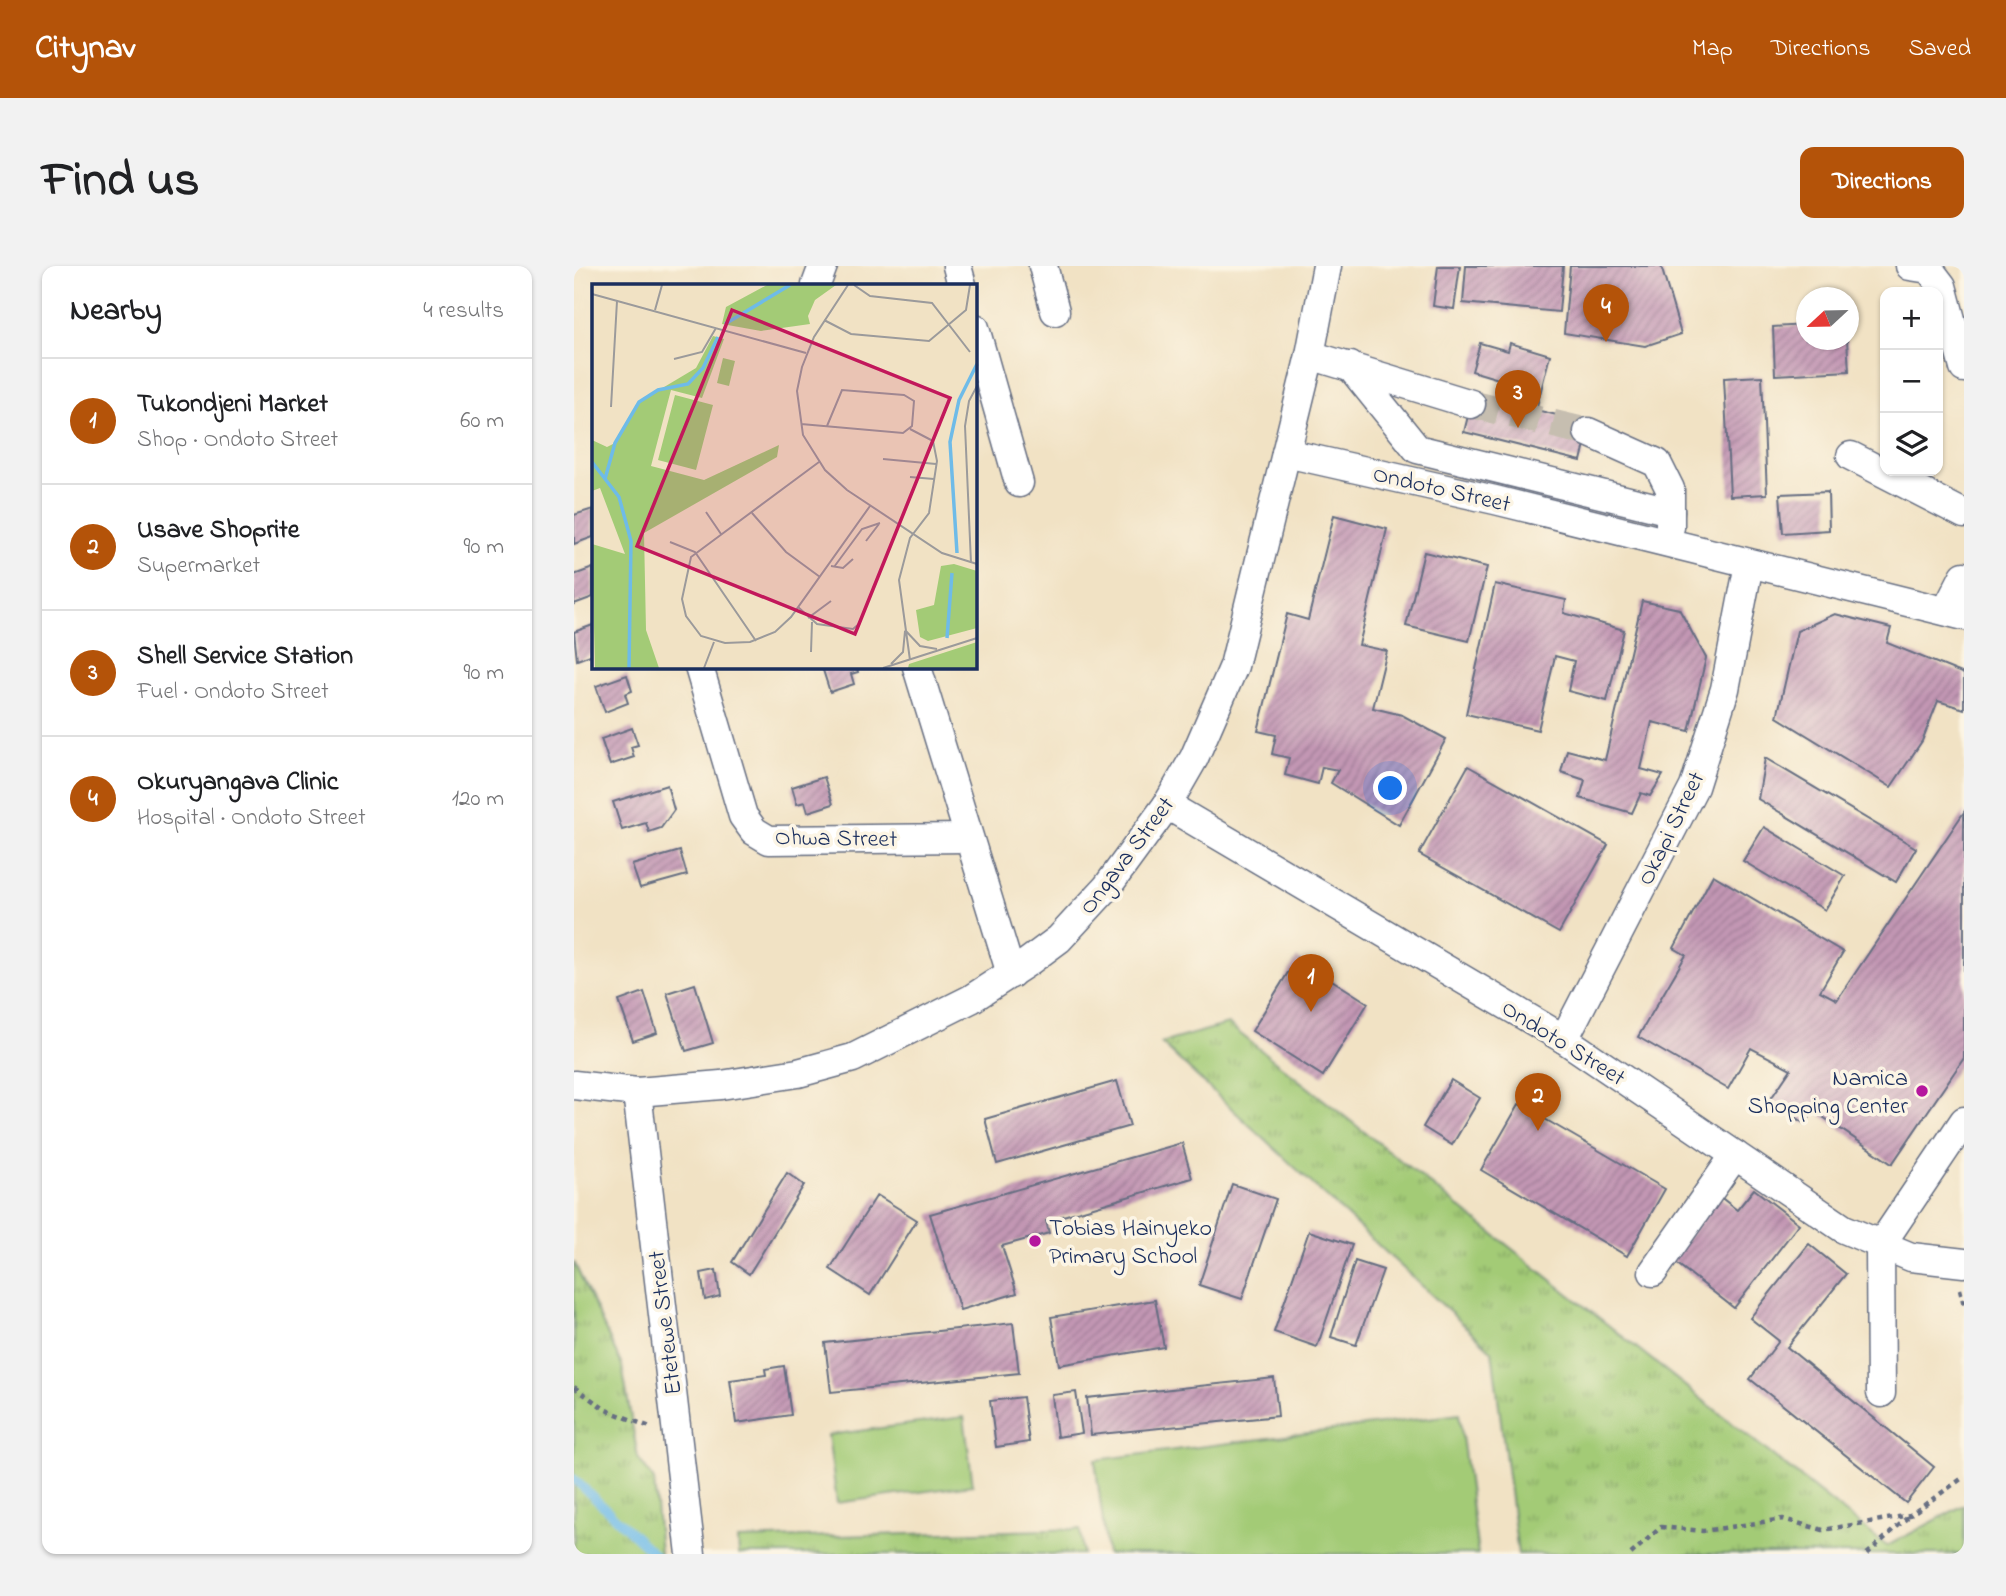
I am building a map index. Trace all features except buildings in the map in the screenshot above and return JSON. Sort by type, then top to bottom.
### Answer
[{"type":"street","points":[[816,284],[823,266]]},
{"type":"street","points":[[957,266],[962,284]]},
{"type":"street","points":[[1043,266],[1055,311]]},
{"type":"street","name":"Ongava Street","points":[[574,1085],[638,1092],[721,1086],[826,1067],[902,1035],[1011,974],[1059,939],[1133,855],[1167,805],[1209,728],[1234,666],[1310,355],[1327,266]]},
{"type":"street","points":[[1910,266],[1929,269],[1942,286],[1964,368]]},
{"type":"street","points":[[976,332],[1019,483]]},
{"type":"street","points":[[1310,355],[1471,404]]},
{"type":"street","points":[[1350,366],[1417,449],[1670,511]]},
{"type":"street","points":[[1588,432],[1657,463],[1670,489],[1671,544]]},
{"type":"street","name":"Ondoto Street","points":[[1286,453],[1495,500],[1955,613]]},
{"type":"street","points":[[1851,456],[1964,514]]},
{"type":"street","points":[[1495,500],[1501,470]]},
{"type":"street","name":"Okapi Street","points":[[1564,1039],[1694,787],[1725,689],[1749,564]]},
{"type":"street","points":[[1955,613],[1964,576]]},
{"type":"street","name":"Ohwa Street","points":[[699,668],[743,816],[754,831],[769,840],[968,838]]},
{"type":"street","points":[[917,668],[1011,974]]},
{"type":"street","name":"Ondoto Street","points":[[1167,805],[1564,1039],[1844,1229],[1911,1257],[1964,1263]]},
{"type":"street","name":"Etetewe Street","points":[[638,1092],[691,1554]]},
{"type":"street","points":[[1881,1393],[1880,1246],[1964,1121]]},
{"type":"street","points":[[1653,1272],[1735,1154]]},
{"type":"path","points":[[574,1387],[606,1410],[677,1437]]},
{"type":"path","points":[[1867,1554],[1910,1516],[1964,1477]]},
{"type":"path","points":[[1631,1554],[1661,1527],[1703,1531],[1783,1519],[1823,1530],[1910,1516]]},
{"type":"green space","points":[[1228,1024],[1887,1546],[1964,1505],[1964,1554],[1518,1554],[1492,1351],[1161,1043]]},
{"type":"green space","points":[[574,1262],[622,1366],[638,1458],[654,1480],[660,1554],[574,1554]]},
{"type":"green space","points":[[1459,1414],[1478,1554],[1107,1554],[1095,1460]]},
{"type":"green space","points":[[964,1417],[973,1485],[837,1503],[828,1435]]},
{"type":"green space","points":[[1080,1529],[1083,1554],[739,1554],[738,1539]]},
{"type":"waterway","points":[[574,1479],[654,1554]]},
{"type":"tunnel","points":[[1471,404],[1588,432]]},
{"type":"place","name":"Okuryangava Clinic","points":[[1606,342]]},
{"type":"place","name":"Shell Service Station","points":[[1518,428]]},
{"type":"place","name":"Tukondjeni Market","points":[[1311,1012]]},
{"type":"place","name":"Namica Shopping Center","points":[[1922,1091]]},
{"type":"place","name":"Usave Shoprite","points":[[1538,1131]]},
{"type":"place","name":"Tobias Hainyeko Primary School","points":[[1035,1241]]}]
